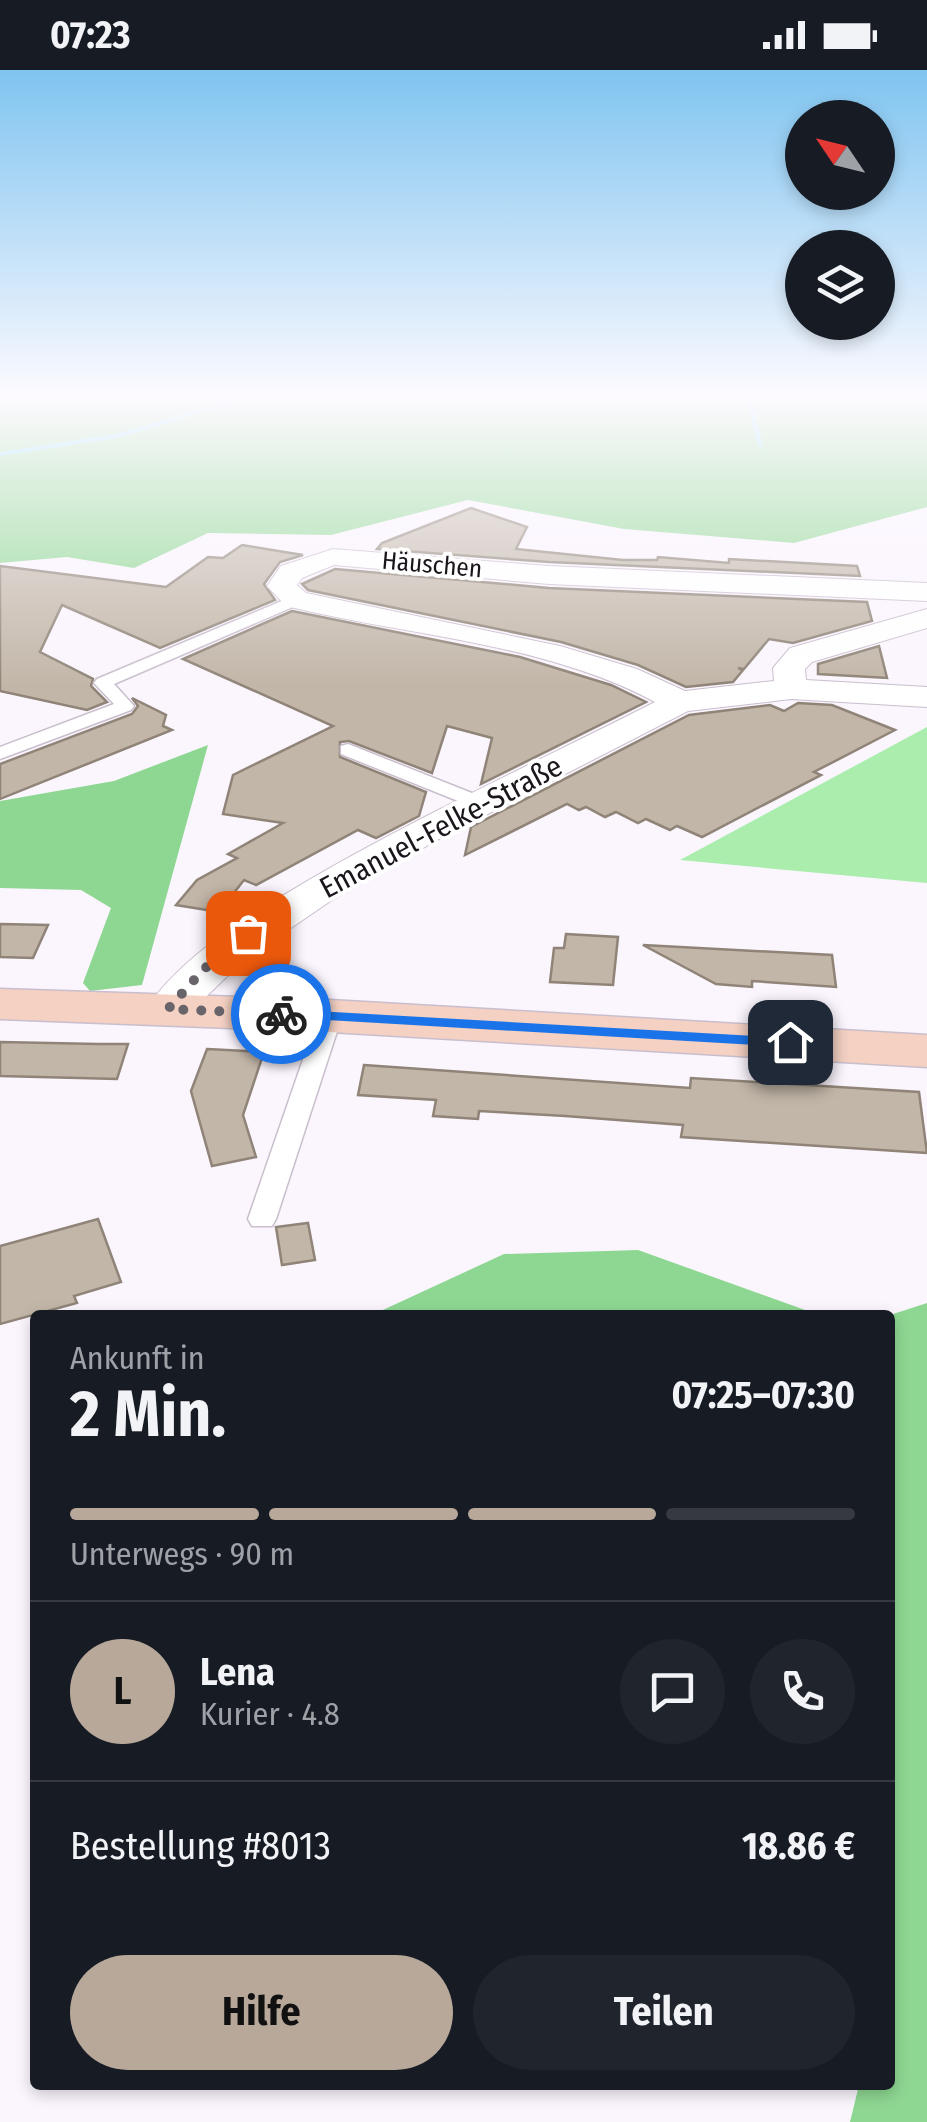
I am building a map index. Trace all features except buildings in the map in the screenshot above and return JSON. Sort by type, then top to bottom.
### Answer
[{"type":"street","name":"Häuschen","points":[[296,600],[282,586],[291,572],[318,560],[345,557],[548,575],[927,592]]},
{"type":"street","points":[[296,600],[452,629],[554,655],[648,682],[680,702]]},
{"type":"street","points":[[791,689],[788,668],[801,655],[927,618]]},
{"type":"street","name":"Emanuel-Felke-Straße","points":[[168,1009],[204,969],[248,933],[402,842],[680,702],[791,689],[927,697]]},
{"type":"street","points":[[0,1004],[330,1016],[927,1051]]},
{"type":"lane","points":[[0,753],[125,706],[103,682],[296,600]]},
{"type":"lane","points":[[348,750],[480,802]]},
{"type":"lane","points":[[262,1218],[330,1016]]},
{"type":"green space","points":[[0,494],[927,494],[927,507],[794,543],[624,529],[468,500],[331,535],[208,533],[134,568],[67,557],[0,563]]},
{"type":"green space","points":[[927,727],[927,883],[680,860]]},
{"type":"green space","points":[[208,745],[142,985],[90,991],[83,983],[111,908],[81,890],[0,888],[0,801],[114,781]]},
{"type":"green space","points":[[638,1250],[805,1310],[383,1310],[504,1254]]},
{"type":"green space","points":[[927,1303],[927,2122],[850,2122],[858,2090],[895,2090],[895,1313]]},
{"type":"way so far","points":[[248,933],[204,969],[168,1009],[281,1014]]},
{"type":"route","points":[[281,1014],[790,1042]]}]
